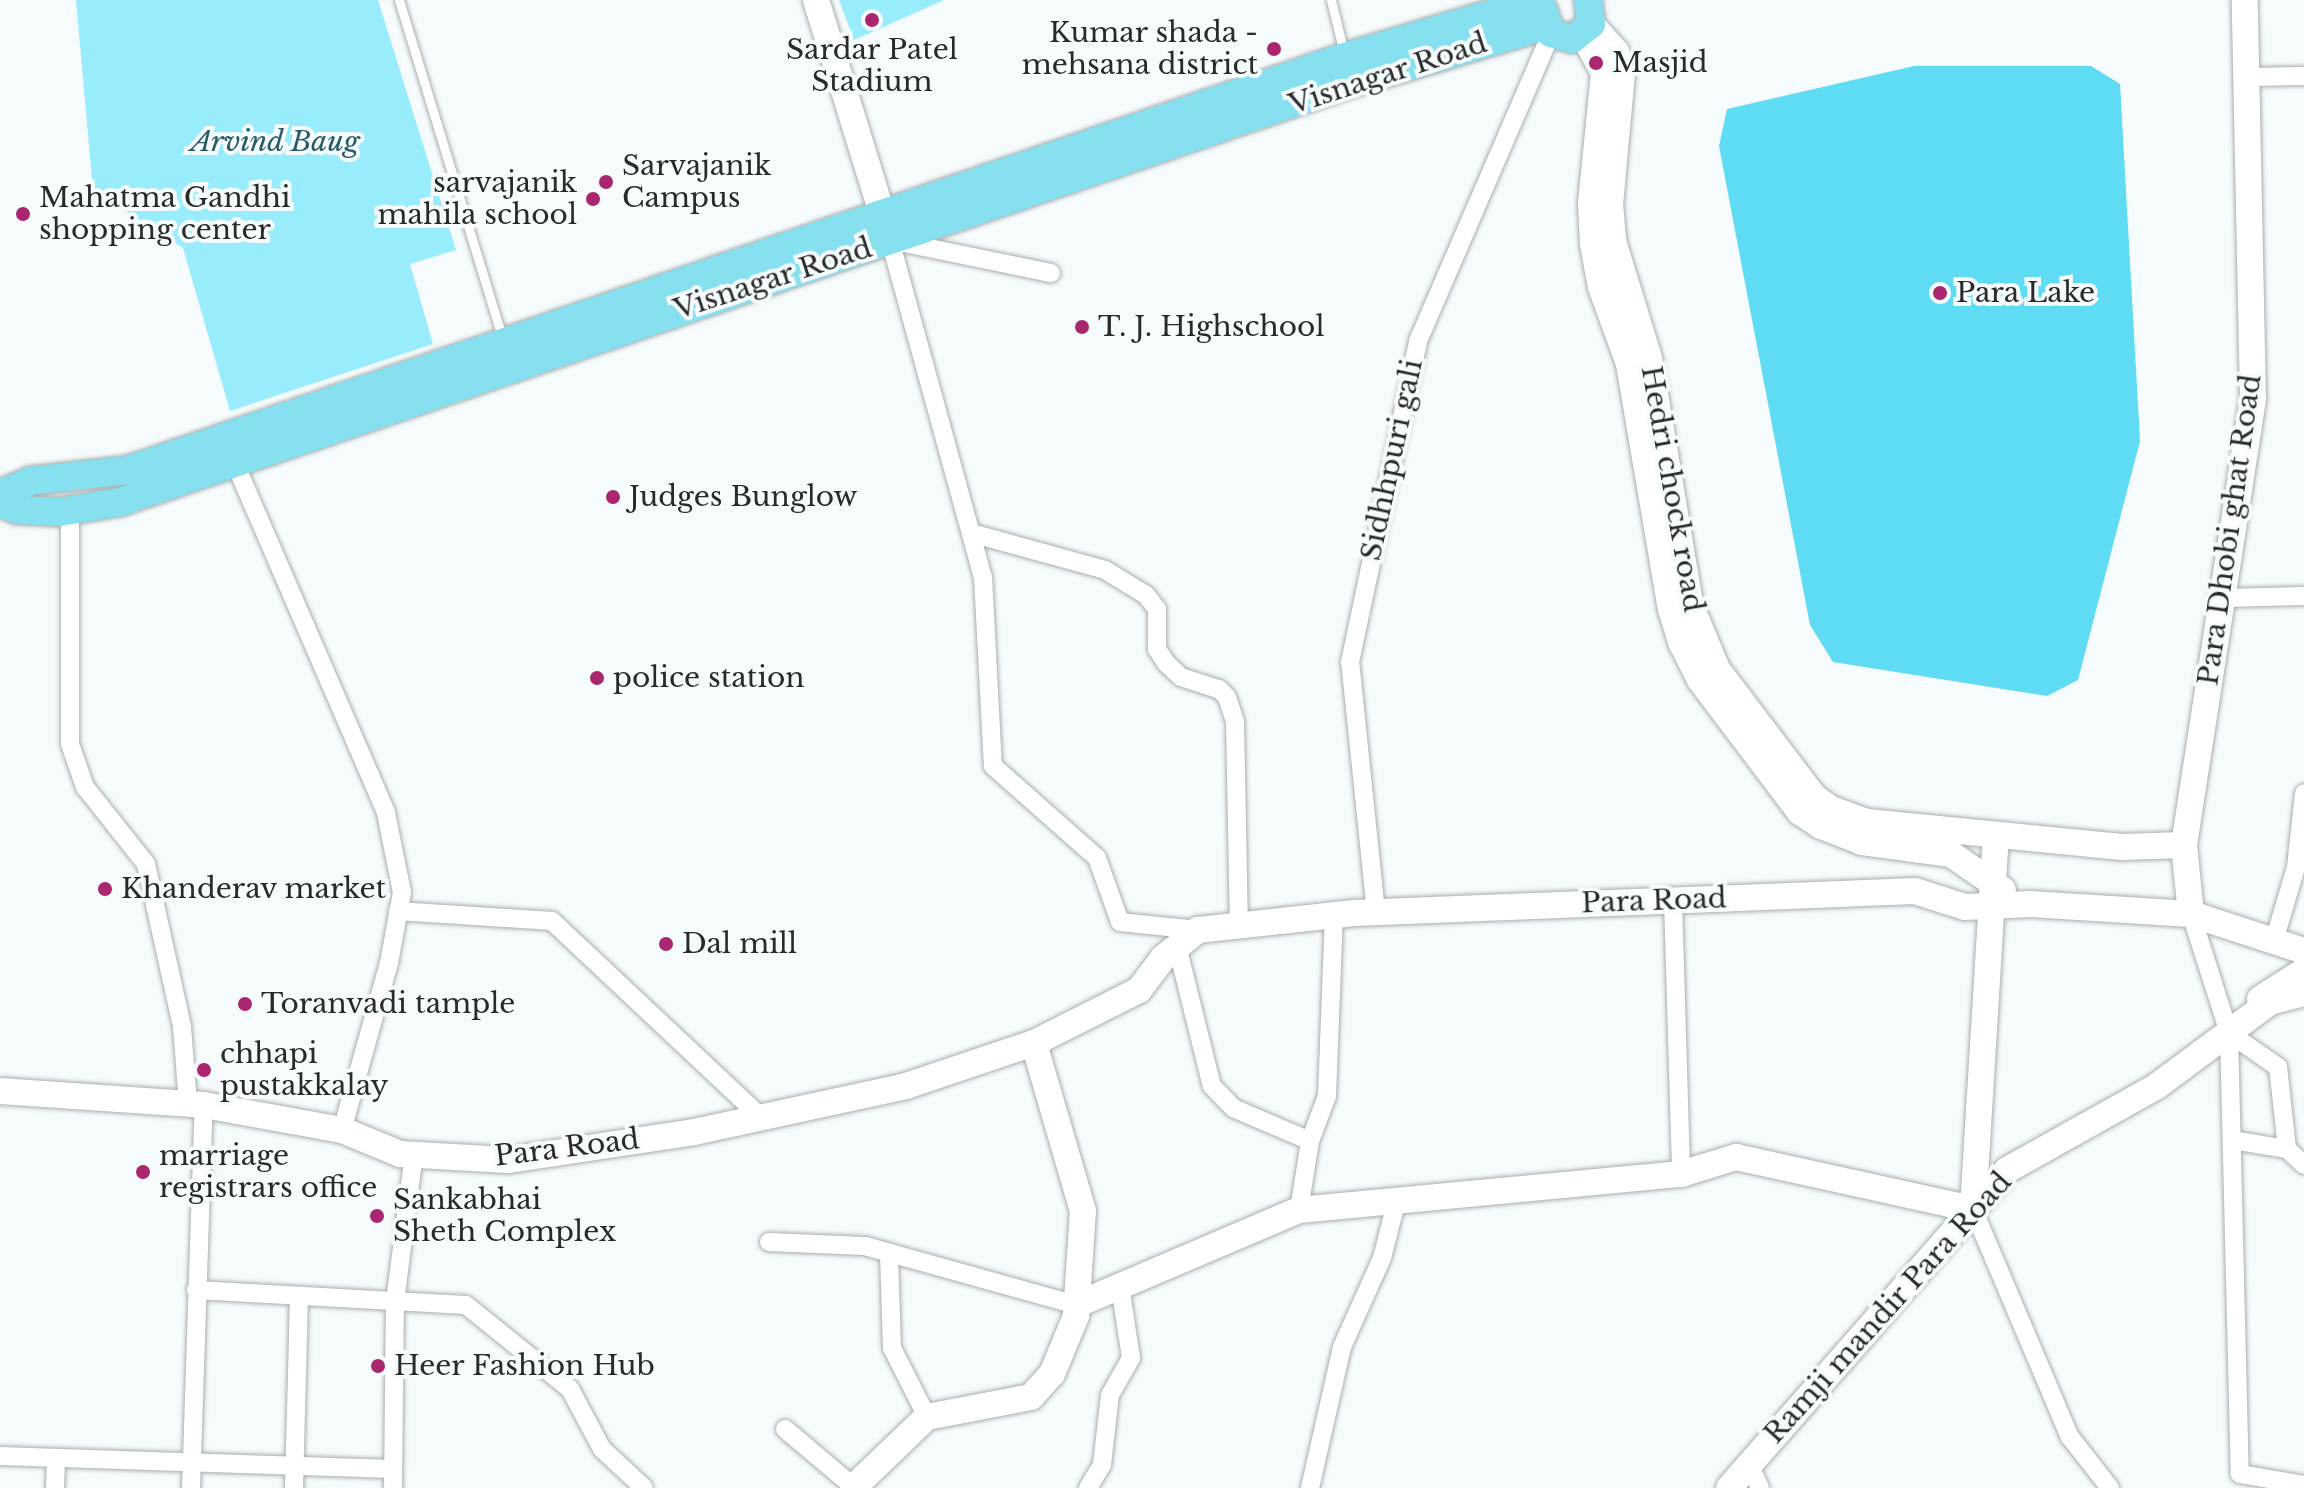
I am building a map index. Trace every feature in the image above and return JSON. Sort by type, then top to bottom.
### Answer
[{"type":"main road","points":[[1545,15],[1565,39],[1589,13]]},
{"type":"main road","name":"Visnagar Road","points":[[0,503],[18,510],[70,510],[120,502],[229,449],[1349,70],[1545,15]]},
{"type":"main road","name":"Visnagar Road","points":[[0,494],[30,481],[128,470],[229,449]]},
{"type":"street","points":[[816,0],[886,227],[983,577],[993,766],[1097,858],[1120,922],[1198,930]]},
{"type":"street","name":"Para Dhobi ghat Road","points":[[2191,914],[2184,845],[2253,398],[2250,77],[2245,0]]},
{"type":"street","name":"Hedri chock road","points":[[1589,13],[1616,52],[1622,73],[1610,204],[1613,241],[1649,358],[1700,637],[1717,669],[1796,774],[1831,809],[1867,822],[1995,843],[2032,838],[2122,847],[2184,845]]},
{"type":"street","name":"Hedri chock road","points":[[1589,13],[1604,73],[1591,204],[1593,244],[1601,287],[1629,364],[1671,609],[1682,644],[1700,680],[1800,812],[1821,826],[1862,842],[1951,854],[1969,863],[1991,895],[2031,904],[2191,914]]},
{"type":"street","name":"Sidhhpuri gali","points":[[1376,912],[1350,662],[1418,341],[1545,15]]},
{"type":"street","points":[[2250,77],[2304,76]]},
{"type":"street","points":[[886,227],[1051,273]]},
{"type":"street","points":[[229,449],[386,813],[402,892],[385,978],[342,1130]]},
{"type":"street","points":[[70,510],[70,744],[85,787],[146,864],[196,1104],[196,1290],[191,1488]]},
{"type":"street","points":[[971,533],[1105,570],[1146,595],[1157,609],[1157,649],[1166,663],[1181,677],[1219,689],[1227,697],[1235,721],[1239,925]]},
{"type":"street","points":[[2222,598],[2304,596]]},
{"type":"street","points":[[2274,941],[2300,867],[2299,803],[2304,793]]},
{"type":"street","points":[[1915,891],[1969,863],[1995,843]]},
{"type":"street","points":[[1995,843],[1973,1209],[2070,1437],[2110,1488]]},
{"type":"street","name":"Para Road","points":[[0,1091],[196,1104],[342,1130],[414,1154],[509,1160],[761,1117],[906,1086],[1034,1043],[1139,990],[1177,946],[1198,930],[1376,912],[1915,891],[1950,904],[1991,895]]},
{"type":"street","points":[[1673,900],[1681,1174]]},
{"type":"street","points":[[398,911],[552,921],[761,1117]]},
{"type":"street","points":[[2191,914],[2304,951]]},
{"type":"street","points":[[2191,914],[2227,1029],[2233,1140],[2240,1474],[2304,1485]]},
{"type":"street","points":[[1299,1210],[1310,1141],[1327,1096],[1334,917]]},
{"type":"street","points":[[1177,946],[1212,1086],[1233,1108],[1310,1141]]},
{"type":"street","points":[[2227,1029],[2292,974],[2304,971]]},
{"type":"street","name":"Ramji mandir Para Road","points":[[1729,1488],[1755,1476],[2007,1170],[2157,1086],[2227,1029],[2270,1002],[2304,993]]},
{"type":"street","points":[[2227,1029],[2278,1067],[2287,1149]]},
{"type":"street","points":[[785,1429],[854,1488],[927,1417],[1031,1397],[1052,1374],[1076,1305],[1083,1211],[1034,1043]]},
{"type":"street","points":[[2233,1140],[2287,1149],[2304,1165]]},
{"type":"street","points":[[393,1488],[395,1302],[414,1154]]},
{"type":"street","points":[[769,1242],[865,1246],[1076,1305],[1299,1210],[1681,1174],[1736,1157],[1973,1209]]},
{"type":"street","points":[[1310,1488],[1342,1347],[1382,1258],[1396,1203]]},
{"type":"street","points":[[889,1254],[892,1348],[927,1417]]},
{"type":"street","points":[[1088,1488],[1102,1465],[1110,1395],[1131,1358],[1120,1286]]},
{"type":"street","points":[[196,1290],[466,1305],[570,1389],[602,1449],[644,1488]]},
{"type":"street","points":[[294,1488],[299,1298]]},
{"type":"street","points":[[0,1456],[393,1469]]},
{"type":"street","points":[[55,1488],[56,1458]]},
{"type":"lane","points":[[399,0],[507,354]]},
{"type":"lane","points":[[1331,0],[1349,70]]},
{"type":"green space","name":"Arvind Baug","points":[[76,0],[378,0],[456,250],[410,264],[433,344],[230,411],[183,248],[93,190]]},
{"type":"green space","name":"Sardar Patel Stadium","points":[[839,0],[944,0],[854,40]]},
{"type":"shaded area","name":"Para Lake","points":[[1914,66],[2091,66],[2120,84],[2140,441],[2078,680],[2047,696],[1833,662],[1810,625],[1719,146],[1727,109]]},
{"type":"place","name":"Sardar Patel Stadium","points":[[872,20]]},
{"type":"place","name":"Kumar shada - mehsana district","points":[[1274,49]]},
{"type":"place","name":"Masjid","points":[[1596,63]]},
{"type":"place","name":"Sarvajanik Campus","points":[[606,182]]},
{"type":"place","name":"sarvajanik mahila school","points":[[593,199]]},
{"type":"place","name":"Mahatma Gandhi shopping center","points":[[23,214]]},
{"type":"place","name":"Para Lake","points":[[1940,293]]},
{"type":"place","name":"T. J. Highschool","points":[[1082,327]]},
{"type":"place","name":"Judges Bunglow","points":[[613,497]]},
{"type":"place","name":"police station","points":[[597,678]]},
{"type":"place","name":"Khanderav market","points":[[105,889]]},
{"type":"place","name":"Dal mill","points":[[666,944]]},
{"type":"place","name":"Toranvadi tample","points":[[245,1004]]},
{"type":"place","name":"chhapi pustakkalay","points":[[204,1070]]},
{"type":"place","name":"marriage registrars office","points":[[143,1172]]},
{"type":"place","name":"Sankabhai Sheth Complex","points":[[377,1216]]},
{"type":"place","name":"Heer Fashion Hub","points":[[378,1366]]}]
